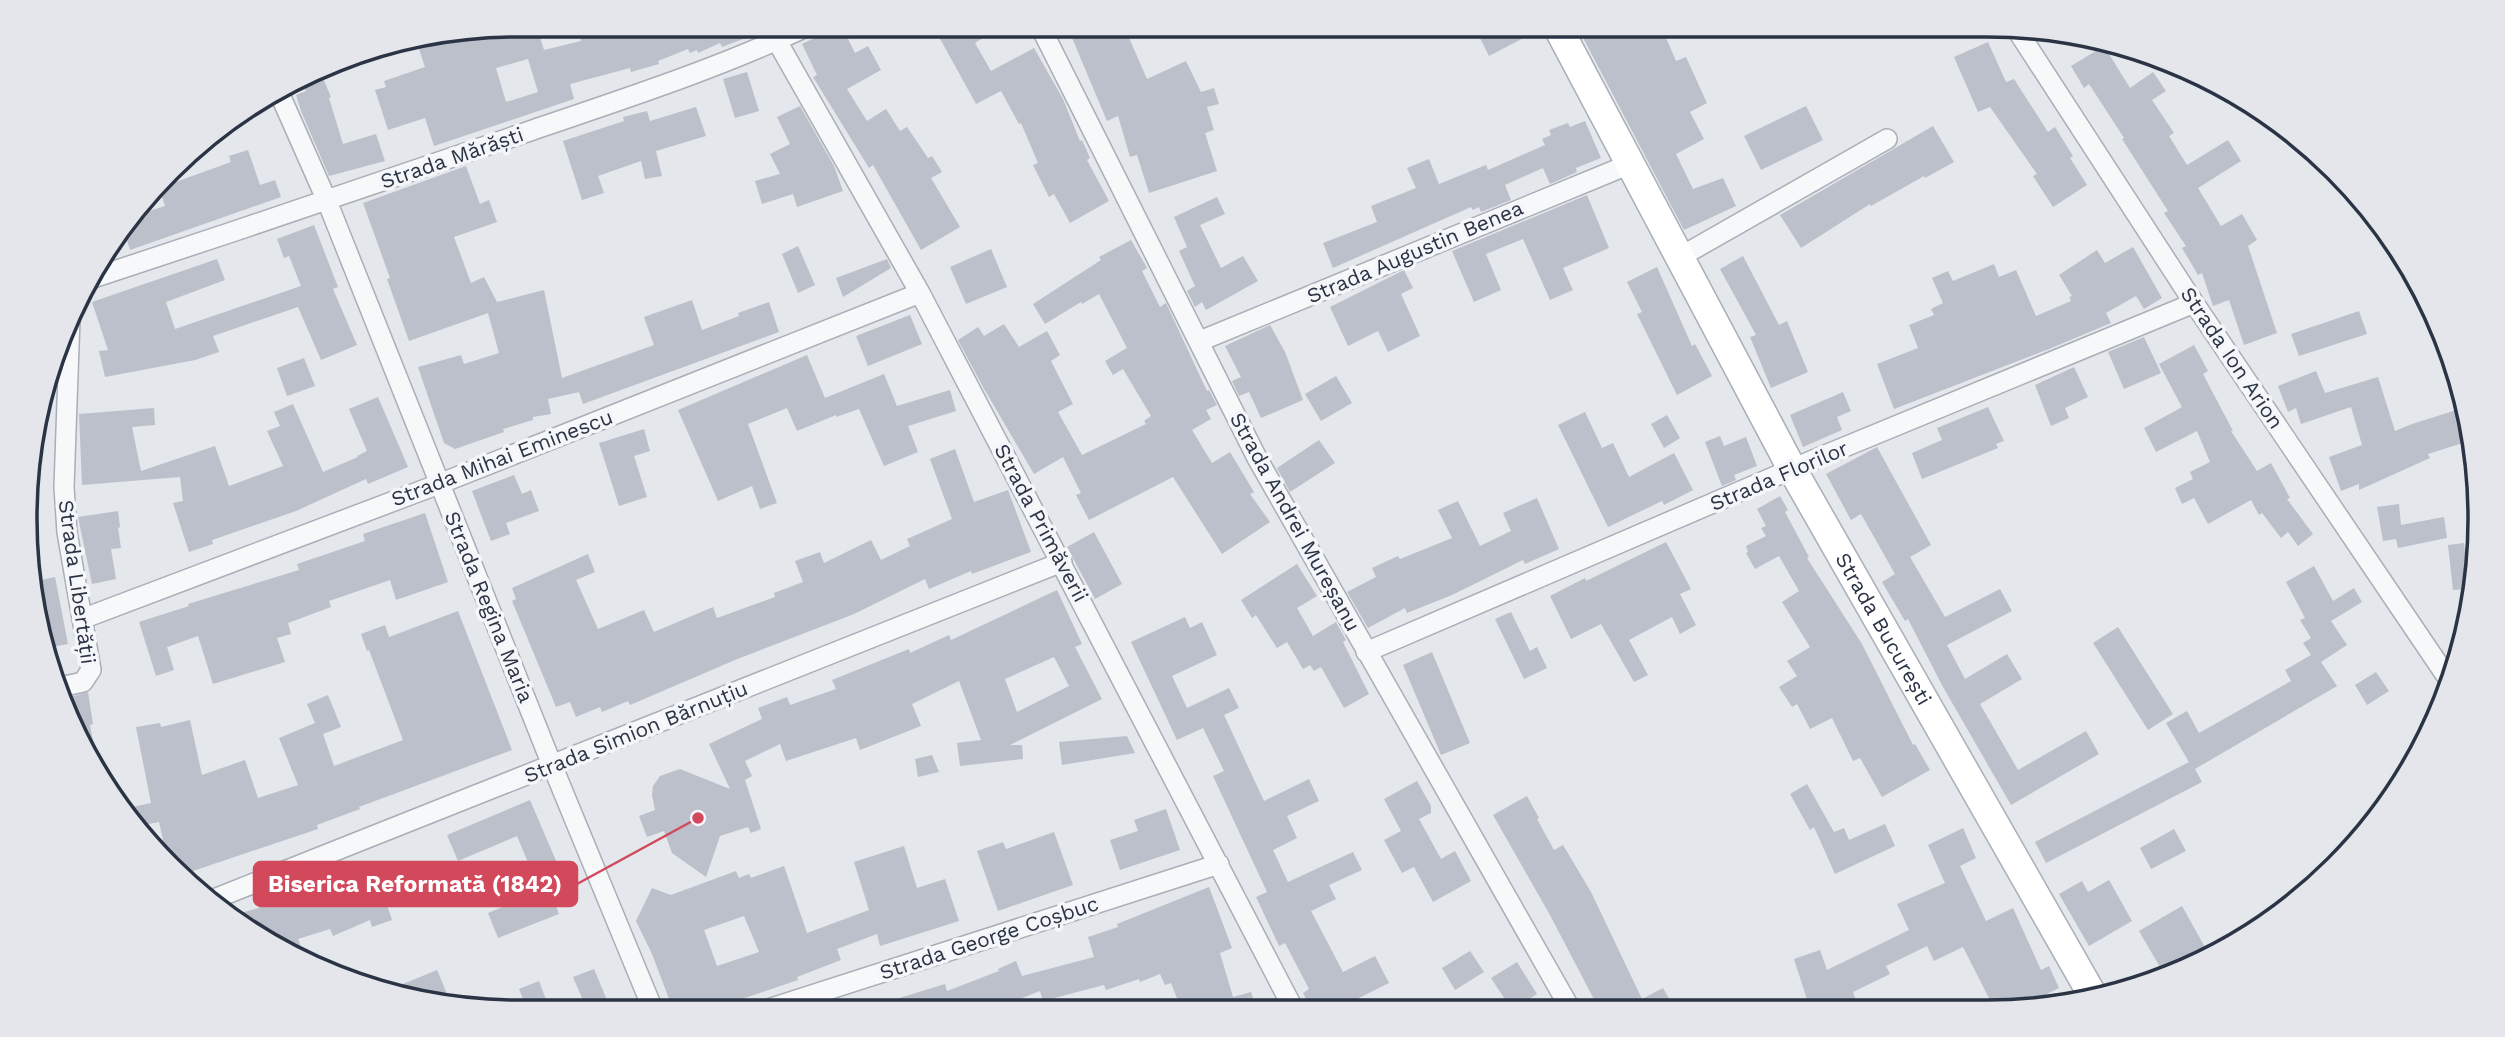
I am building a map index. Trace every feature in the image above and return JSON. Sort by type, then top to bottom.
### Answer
[{"type":"main road","name":"Strada București","points":[[1563,37],[1792,470],[2089,989]]},
{"type":"street","name":"Strada Mărăști","points":[[103,275],[607,105],[785,37]]},
{"type":"street","name":"Strada Andrei Mureșanu","points":[[1046,37],[1257,458],[1565,1000]]},
{"type":"street","name":"Strada Ion Arion","points":[[2022,38],[2194,303],[2443,672]]},
{"type":"street","name":"Strada Primăverii","points":[[777,41],[920,293],[1289,1000]]},
{"type":"street","name":"Strada Regina Maria","points":[[282,99],[327,201],[552,765],[649,1000]]},
{"type":"street","points":[[1680,257],[1887,139]]},
{"type":"street","name":"Strada Augustin Benea","points":[[1200,341],[1630,164]]},
{"type":"street","name":"Strada Mihai Eminescu","points":[[82,619],[439,484],[920,293]]},
{"type":"street","name":"Strada Florilor","points":[[1366,652],[1792,470],[2194,303]]},
{"type":"street","name":"Strada Libertății","points":[[67,686],[88,677],[91,670],[66,532],[64,487],[69,345]]},
{"type":"street","name":"Strada Simion Bărnuțiu","points":[[220,897],[1062,562]]},
{"type":"street","name":"Strada George Coșbuc","points":[[796,1000],[1219,864]]},
{"type":"building","points":[[540,37],[544,50],[581,41],[580,37],[748,37],[722,47],[720,43],[698,53],[697,50],[690,53],[688,49],[658,61],[659,64],[631,72],[630,68],[570,84],[574,99],[434,146],[425,118],[388,130],[375,90],[386,87],[384,81],[425,67],[418,47],[487,38]],"holes":[[[528,59],[538,92],[506,102],[496,68]]]},
{"type":"building","points":[[816,37],[847,37],[855,53],[868,46],[881,70],[847,89],[867,121],[886,109],[900,131],[907,127],[928,158],[932,156],[942,172],[931,178],[960,227],[921,250],[873,165],[869,168],[813,77],[817,75],[802,44]]},
{"type":"building","points":[[939,37],[984,37],[975,43],[991,71],[1034,48],[1063,99],[1090,158],[1087,160],[1109,201],[1070,223],[1054,194],[1049,197],[1033,165],[1038,163],[1021,123],[1019,124],[1001,91],[976,104]]},
{"type":"building","points":[[1072,37],[1129,37],[1147,79],[1186,61],[1201,92],[1214,88],[1219,104],[1207,107],[1214,130],[1205,133],[1217,171],[1149,193],[1137,155],[1130,157],[1118,116],[1107,121]]},
{"type":"building","points":[[1480,37],[1526,37],[1489,56]]},
{"type":"building","points":[[1583,37],[1666,37],[1676,61],[1686,57],[1707,103],[1690,112],[1704,139],[1676,154],[1693,189],[1723,178],[1736,206],[1684,230]]},
{"type":"building","points":[[1988,42],[2006,82],[2014,79],[2048,132],[2055,127],[2087,185],[2053,207],[2033,176],[2037,174],[1990,107],[1978,112],[1954,57]]},
{"type":"building","points":[[2097,50],[2108,52],[2130,88],[2153,72],[2166,91],[2152,100],[2174,133],[2169,136],[2187,165],[2228,140],[2241,161],[2198,188],[2221,226],[2242,214],[2257,240],[2248,246],[2277,333],[2244,345],[2229,300],[2213,306],[2202,273],[2198,275],[2182,248],[2186,246],[2164,213],[2168,211],[2089,84],[2084,88],[2071,66]]},
{"type":"building","points":[[747,72],[759,111],[735,118],[723,79]]},
{"type":"building","points":[[323,78],[331,97],[329,98],[343,144],[376,134],[385,161],[329,176],[296,95],[306,91],[304,87]]},
{"type":"building","points":[[800,106],[834,166],[843,191],[797,207],[793,194],[762,204],[755,181],[780,174],[770,154],[790,144],[777,117]]},
{"type":"building","points":[[1806,106],[1823,140],[1761,170],[1744,136]]},
{"type":"building","points":[[696,107],[706,136],[656,151],[662,176],[645,179],[641,161],[598,176],[604,193],[582,200],[563,141],[624,121],[623,117],[647,111],[650,121]]},
{"type":"building","points":[[1585,121],[1601,158],[1576,168],[1577,172],[1550,184],[1543,168],[1505,185],[1511,200],[1481,212],[1479,207],[1473,210],[1471,207],[1333,268],[1323,243],[1377,222],[1371,206],[1416,188],[1407,168],[1429,159],[1439,184],[1486,165],[1488,170],[1545,145],[1542,139],[1551,135],[1549,130],[1568,123],[1570,127]]},
{"type":"building","points":[[1933,126],[1954,162],[1871,206],[1870,204],[1801,248],[1780,215]]},
{"type":"building","points":[[248,150],[260,185],[275,180],[281,197],[130,250],[126,239],[147,212],[165,206],[161,195],[173,183],[231,162],[229,156]]},
{"type":"building","points":[[466,166],[480,204],[489,200],[497,222],[454,237],[471,283],[484,277],[497,302],[544,290],[562,378],[654,345],[644,317],[692,300],[702,330],[769,302],[779,332],[583,404],[579,392],[548,399],[551,414],[533,417],[533,420],[503,429],[504,432],[455,449],[444,443],[418,367],[461,355],[464,364],[499,353],[488,313],[409,341],[363,203]]},
{"type":"building","points":[[1587,195],[1609,248],[1563,268],[1573,290],[1550,300],[1523,239],[1486,254],[1501,290],[1474,302],[1452,251]]},
{"type":"building","points":[[1217,197],[1225,214],[1200,225],[1221,268],[1243,256],[1258,281],[1206,310],[1202,302],[1195,307],[1187,291],[1195,286],[1179,251],[1187,247],[1174,217]]},
{"type":"building","points":[[314,225],[338,287],[333,289],[357,345],[321,360],[298,307],[213,336],[219,352],[195,360],[105,377],[99,351],[108,350],[92,302],[217,259],[225,280],[166,302],[175,329],[301,286],[289,256],[284,258],[277,239]]},
{"type":"building","points":[[1131,240],[1147,268],[1142,271],[1160,307],[1166,303],[1207,391],[1209,390],[1217,405],[1206,410],[1211,419],[1192,430],[1212,463],[1230,452],[1254,492],[1250,494],[1270,522],[1222,554],[1173,477],[1089,520],[1076,495],[1081,493],[1063,457],[1034,474],[958,340],[978,327],[984,336],[1004,324],[1019,347],[1047,331],[1060,355],[1051,361],[1073,404],[1058,412],[1082,455],[1146,424],[1144,421],[1151,416],[1123,369],[1113,375],[1105,361],[1127,348],[1099,294],[1045,324],[1033,304],[1101,260],[1099,257]]},
{"type":"building","points":[[798,246],[815,285],[798,293],[782,254]]},
{"type":"building","points":[[2133,247],[2162,298],[2144,309],[2136,296],[2106,313],[2111,323],[1894,409],[1877,364],[1918,348],[1909,325],[1934,315],[1931,309],[1943,303],[1932,278],[1948,271],[1953,281],[1994,264],[1999,277],[2016,270],[2036,316],[2071,301],[2069,297],[2072,296],[2059,275],[2097,250],[2105,263]]},
{"type":"building","points":[[991,249],[1007,287],[966,304],[950,267]]},
{"type":"building","points":[[1743,256],[1779,325],[1787,321],[1808,372],[1771,388],[1750,337],[1756,335],[1720,269]]},
{"type":"building","points":[[887,259],[891,268],[843,297],[836,278]]},
{"type":"building","points":[[1657,267],[1692,346],[1695,344],[1712,376],[1677,395],[1637,314],[1642,312],[1627,282]]},
{"type":"building","points":[[1404,270],[1413,288],[1401,294],[1420,336],[1388,352],[1378,331],[1348,346],[1330,307]]},
{"type":"building","points":[[2359,311],[2367,334],[2299,356],[2291,334]]},
{"type":"building","points":[[910,315],[922,344],[868,366],[856,336]]},
{"type":"building","points":[[1270,325],[1285,352],[1303,400],[1261,418],[1249,392],[1239,396],[1232,381],[1241,377],[1225,346]]},
{"type":"building","points":[[2144,337],[2161,373],[2124,389],[2108,352]]},
{"type":"building","points":[[2194,345],[2208,371],[2203,374],[2231,431],[2257,471],[2271,463],[2290,498],[2287,499],[2313,534],[2298,546],[2288,532],[2281,538],[2262,513],[2259,515],[2251,500],[2208,524],[2194,498],[2182,504],[2175,488],[2193,479],[2190,472],[2210,462],[2197,431],[2156,452],[2144,428],[2182,407],[2159,364]]},
{"type":"building","points":[[807,355],[825,398],[884,374],[897,406],[950,390],[956,411],[908,426],[918,452],[884,466],[859,409],[797,431],[787,408],[748,424],[777,503],[760,509],[752,486],[718,501],[678,410]]},
{"type":"building","points":[[304,358],[315,386],[287,396],[277,368]]},
{"type":"building","points":[[2074,367],[2088,397],[2065,408],[2069,418],[2051,426],[2035,385]]},
{"type":"building","points":[[2316,371],[2325,393],[2378,377],[2395,431],[2456,410],[2462,443],[2428,454],[2430,458],[2359,490],[2359,484],[2341,491],[2329,457],[2362,445],[2351,407],[2301,424],[2296,408],[2288,412],[2278,386]]},
{"type":"building","points":[[1336,376],[1352,403],[1321,421],[1305,394]]},
{"type":"building","points":[[1843,392],[1851,411],[1837,417],[1842,430],[1803,447],[1790,415]]},
{"type":"building","points":[[378,397],[408,467],[368,484],[366,479],[296,511],[212,540],[213,544],[189,552],[173,503],[183,501],[180,477],[82,485],[79,414],[154,408],[155,425],[132,427],[141,471],[215,446],[229,486],[283,466],[267,431],[280,426],[274,412],[293,404],[323,472],[358,457],[367,451],[349,409]]},
{"type":"building","points":[[1988,407],[2004,441],[1996,444],[1998,448],[1922,479],[1912,453],[1942,440],[1937,428]]},
{"type":"building","points":[[1585,412],[1602,448],[1613,443],[1629,477],[1674,453],[1693,490],[1664,505],[1662,501],[1608,527],[1558,425]]},
{"type":"building","points":[[1667,415],[1680,438],[1664,448],[1651,424]]},
{"type":"building","points":[[644,429],[650,451],[634,456],[647,497],[619,506],[599,443]]},
{"type":"building","points":[[1720,436],[1724,446],[1746,437],[1757,466],[1734,475],[1736,480],[1722,486],[1705,442]]},
{"type":"building","points":[[1319,440],[1335,463],[1290,492],[1277,468]]},
{"type":"building","points":[[1877,447],[1931,545],[1910,557],[1945,617],[2000,589],[2012,611],[1947,645],[1965,679],[2007,654],[2022,679],[1980,704],[2018,770],[2086,731],[2099,754],[2011,805],[1943,687],[1908,619],[1905,621],[1882,582],[1895,574],[1861,514],[1851,520],[1826,474]]},
{"type":"building","points":[[955,449],[974,502],[1008,490],[1031,552],[972,574],[971,571],[929,589],[925,579],[854,614],[735,660],[630,705],[628,701],[602,712],[600,707],[576,717],[570,702],[556,707],[512,601],[516,599],[512,588],[588,554],[595,572],[576,580],[598,629],[644,610],[654,632],[713,607],[717,618],[775,597],[774,593],[803,582],[795,561],[820,552],[824,563],[871,540],[881,560],[910,546],[907,539],[952,519],[930,459]]},
{"type":"building","points":[[514,475],[522,494],[531,490],[539,511],[506,523],[510,534],[491,541],[472,491]]},
{"type":"building","points":[[1780,496],[1788,510],[1785,512],[1809,557],[1807,558],[1862,644],[1913,745],[1915,744],[1930,770],[1882,797],[1860,758],[1853,761],[1832,718],[1810,729],[1797,704],[1792,707],[1779,687],[1797,676],[1787,661],[1810,647],[1782,602],[1799,591],[1779,556],[1755,569],[1746,553],[1746,546],[1766,536],[1761,528],[1766,526],[1757,509]]},
{"type":"building","points":[[1537,498],[1559,549],[1525,564],[1523,560],[1452,595],[1407,613],[1405,608],[1368,628],[1347,592],[1376,577],[1372,568],[1398,556],[1400,559],[1452,538],[1438,510],[1458,501],[1480,546],[1511,531],[1503,513]]},
{"type":"building","points":[[2399,504],[2401,525],[2444,517],[2447,538],[2398,548],[2396,539],[2383,541],[2377,507]]},
{"type":"building","points":[[118,511],[121,548],[111,549],[116,579],[92,584],[78,517]]},
{"type":"building","points":[[425,513],[448,582],[396,600],[390,580],[329,601],[331,607],[288,623],[291,634],[277,638],[285,662],[213,684],[198,636],[167,647],[174,670],[156,676],[139,622],[299,570],[297,564],[365,541],[363,534]]},
{"type":"building","points":[[1094,532],[1122,584],[1095,599],[1067,547]]},
{"type":"building","points":[[1666,542],[1691,589],[1680,594],[1696,625],[1680,634],[1672,617],[1629,640],[1648,675],[1634,682],[1601,624],[1571,639],[1550,596]]},
{"type":"building","points":[[2464,543],[2466,561],[2463,589],[2453,590],[2448,545]]},
{"type":"building","points":[[1297,564],[1317,596],[1297,608],[1313,636],[1336,622],[1369,694],[1344,708],[1321,667],[1314,671],[1310,665],[1303,669],[1287,642],[1277,648],[1256,615],[1252,618],[1241,600]]},
{"type":"building","points":[[2314,566],[2333,601],[2354,588],[2362,602],[2331,621],[2347,645],[2321,662],[2337,686],[2195,769],[2202,782],[2046,863],[2035,842],[2189,762],[2166,723],[2187,711],[2199,733],[2291,681],[2285,670],[2311,655],[2303,643],[2311,638],[2300,620],[2305,618],[2286,582]]},
{"type":"building","points":[[55,577],[68,644],[54,647],[41,580]]},
{"type":"building","points":[[1057,590],[1082,644],[1075,647],[1102,699],[1010,745],[1022,745],[1023,759],[960,766],[957,743],[981,740],[959,681],[912,704],[921,726],[860,750],[856,738],[786,761],[780,744],[745,761],[752,776],[745,780],[761,829],[751,833],[748,827],[720,836],[706,877],[672,853],[664,831],[647,837],[639,816],[655,810],[653,786],[660,776],[680,769],[730,789],[709,744],[762,719],[758,708],[787,697],[790,705],[836,689],[832,680],[909,649],[910,653],[949,635],[951,640]],"holes":[[[1054,657],[1069,686],[1017,712],[1005,679]]]},
{"type":"building","points":[[458,611],[512,750],[359,807],[360,809],[317,825],[318,829],[191,872],[164,845],[159,822],[146,825],[133,807],[151,803],[136,727],[160,723],[161,727],[190,720],[202,775],[245,760],[258,798],[298,785],[279,738],[315,723],[307,704],[328,695],[341,727],[323,734],[334,766],[403,740],[361,634],[385,625],[389,637]]},
{"type":"building","points":[[1511,612],[1530,651],[1537,647],[1547,668],[1524,679],[1495,619]]},
{"type":"building","points":[[1185,617],[1190,628],[1202,622],[1217,655],[1172,676],[1187,708],[1229,688],[1239,708],[1224,715],[1264,801],[1309,779],[1319,801],[1287,816],[1297,838],[1273,850],[1288,882],[1353,852],[1362,870],[1329,885],[1336,899],[1311,911],[1343,972],[1375,956],[1389,983],[1355,1000],[1307,1000],[1303,993],[1309,989],[1285,943],[1279,946],[1256,897],[1267,892],[1213,776],[1224,771],[1203,728],[1177,740],[1131,642]]},
{"type":"building","points":[[2118,627],[2173,714],[2148,730],[2093,643]]},
{"type":"building","points":[[1432,652],[1470,743],[1441,755],[1403,665]]},
{"type":"building","points":[[2376,672],[2389,691],[2367,705],[2355,685]]},
{"type":"building","points":[[88,692],[94,747],[86,732],[71,697]]},
{"type":"building","points":[[1127,736],[1135,753],[1062,765],[1059,742]]},
{"type":"building","points":[[932,755],[939,772],[918,777],[915,759]]},
{"type":"building","points":[[1417,781],[1431,806],[1431,813],[1419,819],[1441,859],[1455,851],[1471,881],[1433,902],[1414,867],[1402,873],[1384,840],[1401,831],[1384,799]]},
{"type":"building","points":[[1807,784],[1834,832],[1844,828],[1849,840],[1885,824],[1895,846],[1835,874],[1814,827],[1810,830],[1790,794]]},
{"type":"building","points":[[1527,796],[1554,850],[1563,845],[1591,892],[1642,999],[1663,988],[1670,1000],[1594,1000],[1493,815]]},
{"type":"building","points":[[530,800],[563,877],[538,887],[517,836],[458,861],[447,835]]},
{"type":"building","points":[[1166,809],[1180,850],[1120,870],[1110,840],[1138,831],[1134,820]]},
{"type":"building","points":[[1963,828],[1976,858],[1960,866],[1986,921],[2013,908],[2041,970],[2049,966],[2059,988],[2042,997],[1990,1000],[1963,947],[1934,961],[1927,946],[1886,966],[1890,974],[1853,992],[1856,1000],[1807,1000],[1794,959],[1820,950],[1827,970],[1909,930],[1897,904],[1945,883],[1928,845]]},
{"type":"building","points":[[2174,829],[2186,851],[2151,869],[2140,848]]},
{"type":"building","points":[[1054,832],[1073,885],[998,911],[977,851],[1003,842],[1006,849]]},
{"type":"building","points":[[904,846],[917,888],[945,879],[959,921],[880,946],[877,934],[837,949],[841,960],[797,977],[798,980],[739,1000],[669,1000],[636,921],[652,888],[671,895],[736,871],[739,878],[749,874],[751,878],[784,866],[807,933],[869,910],[854,862]],"holes":[[[744,916],[759,952],[717,966],[704,930]]]},
{"type":"building","points":[[391,861],[400,887],[383,893],[392,920],[372,927],[370,920],[333,936],[330,929],[298,939],[302,949],[242,913],[259,908],[258,903],[296,892],[297,894],[332,879],[333,881]]},
{"type":"building","points":[[2109,880],[2132,921],[2089,946],[2059,894],[2082,881],[2088,892]]},
{"type":"building","points":[[1209,887],[1232,948],[1220,953],[1233,997],[1251,992],[1254,1000],[1178,1000],[1171,983],[1165,985],[1160,974],[1106,990],[1104,985],[1047,1000],[1043,1000],[1040,991],[1018,1000],[893,1000],[945,984],[947,991],[999,971],[998,969],[1016,961],[1022,976],[1094,957],[1088,937],[1118,927],[1117,924]]},
{"type":"building","points":[[549,888],[559,914],[498,938],[488,913]]},
{"type":"building","points":[[2182,906],[2205,948],[2160,968],[2139,931]]},
{"type":"building","points":[[1470,951],[1484,972],[1455,990],[1442,968]]},
{"type":"building","points":[[1517,962],[1537,994],[1528,1000],[1505,1000],[1491,978]]},
{"type":"building","points":[[594,969],[607,1000],[583,1000],[573,977]]},
{"type":"building","points":[[437,970],[447,995],[425,991],[400,985]]},
{"type":"building","points":[[539,981],[546,1000],[523,1000],[519,989]]},
{"type":"place","name":"Biserica Reformată (1842)","points":[[698,818]]}]
